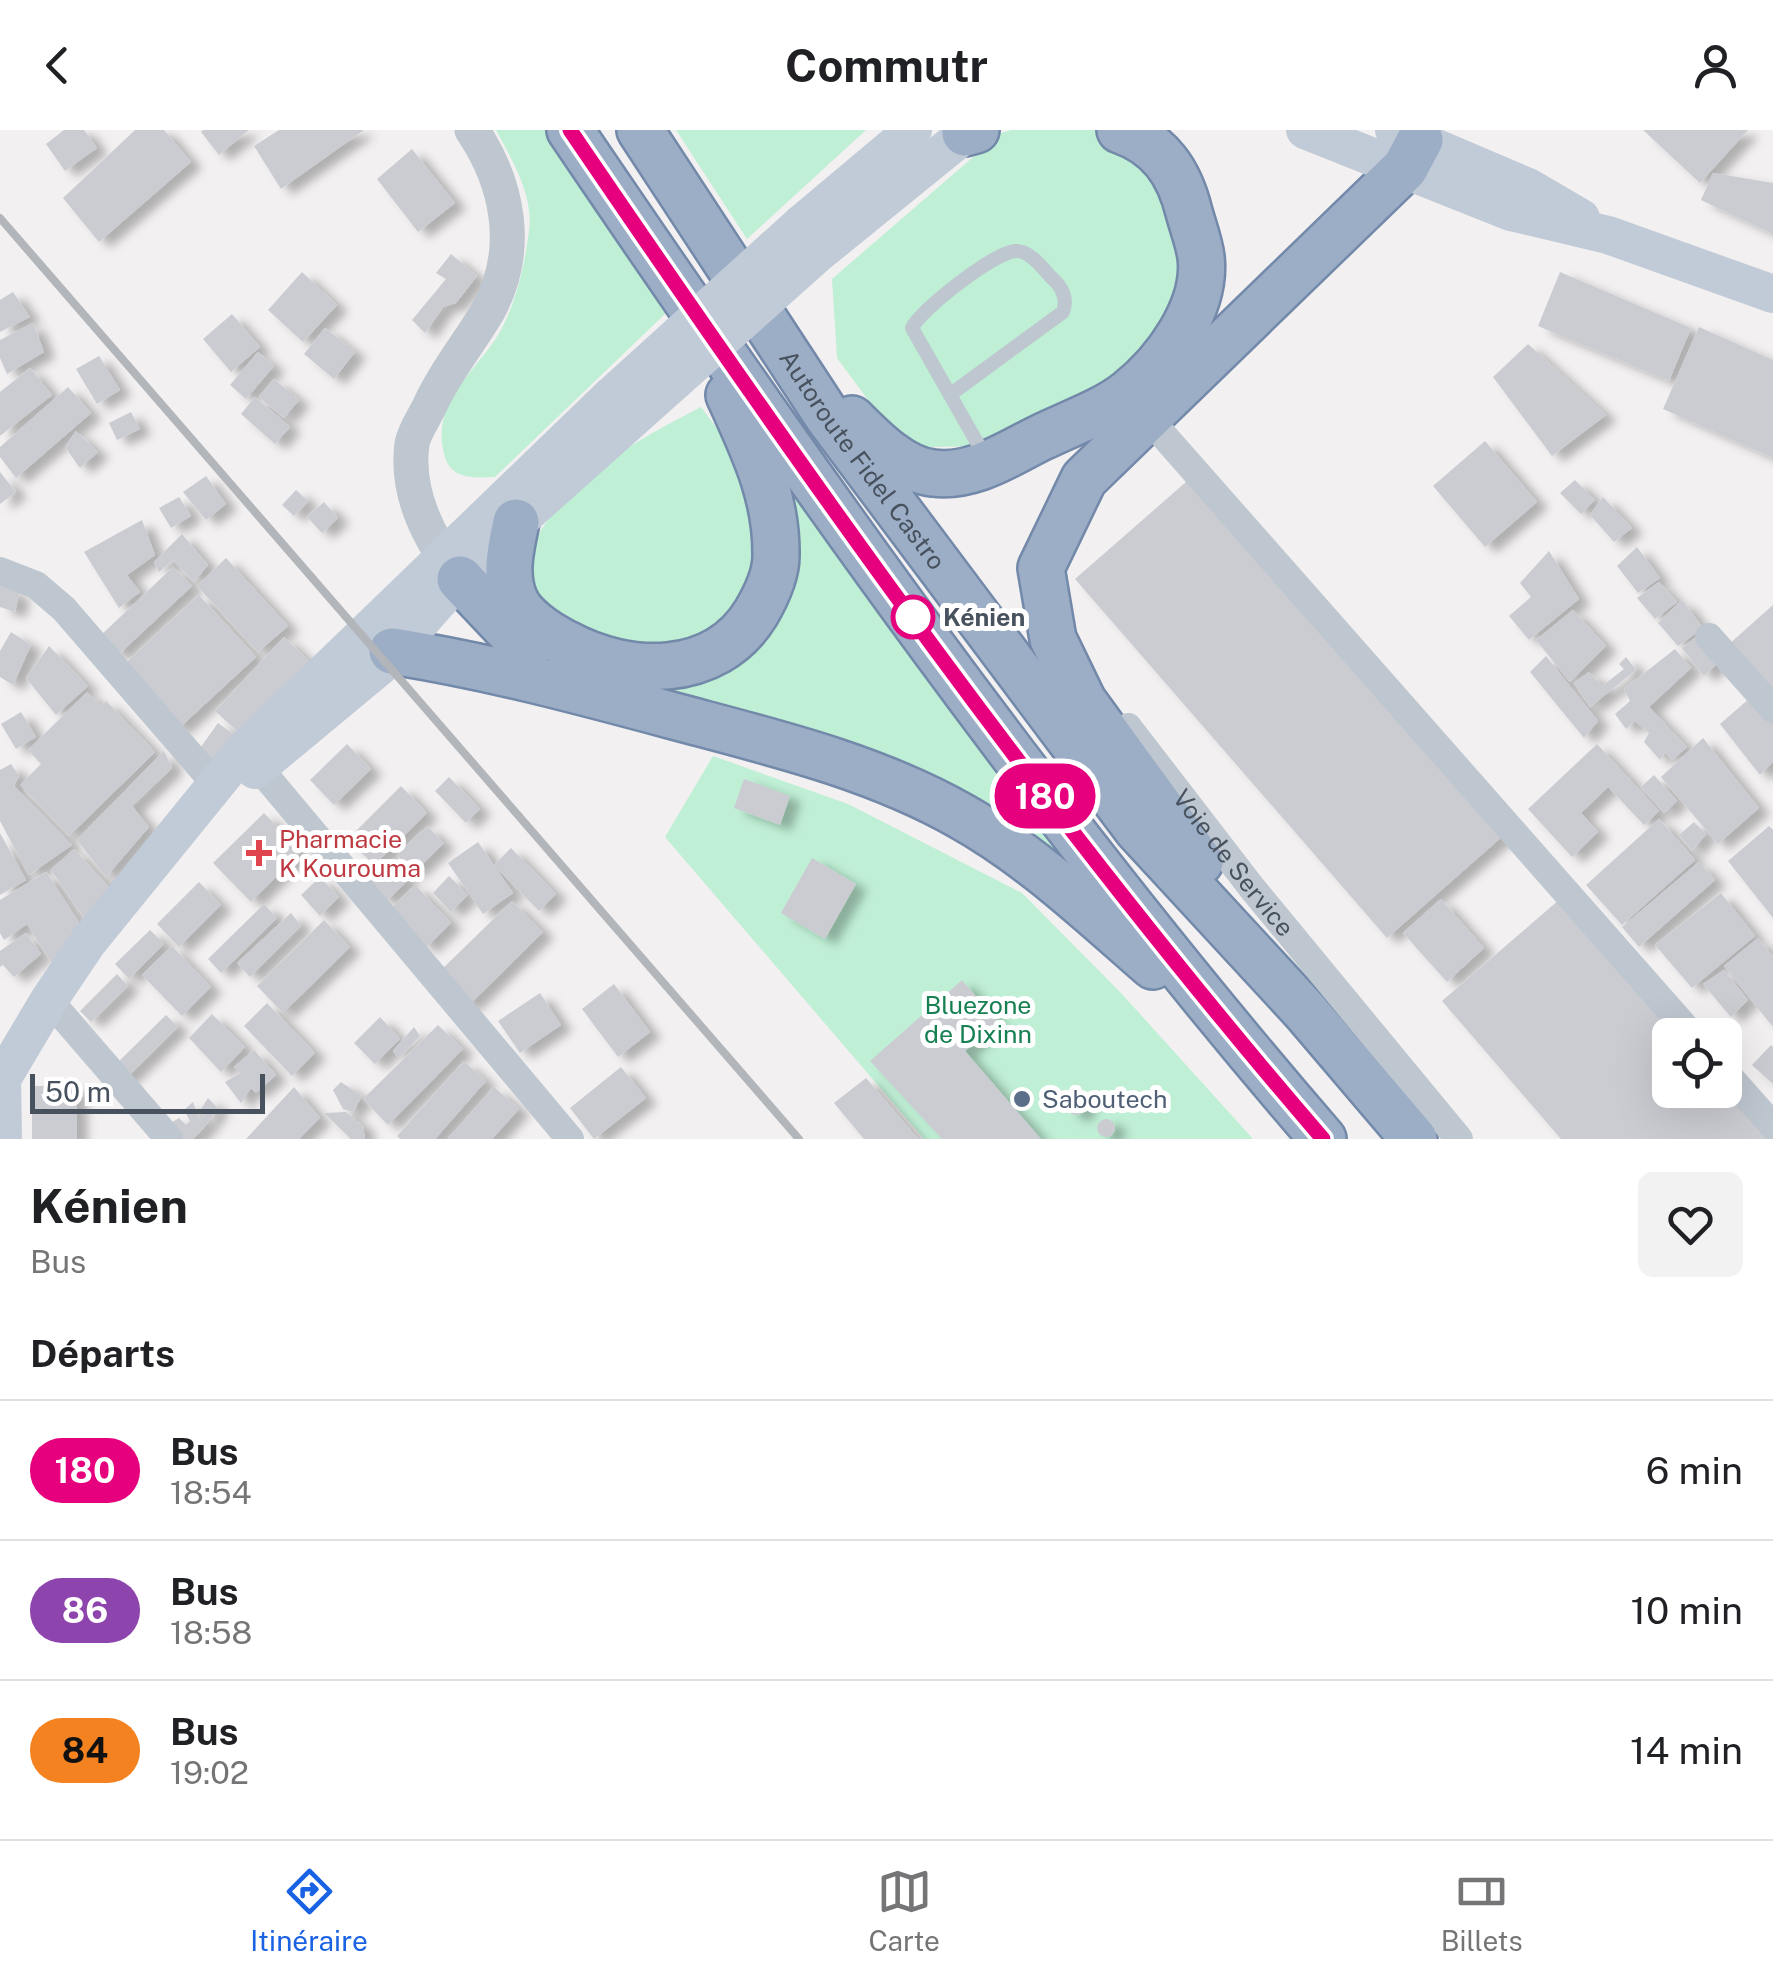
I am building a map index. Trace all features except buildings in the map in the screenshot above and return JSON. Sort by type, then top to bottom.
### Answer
[{"type":"highway","name":"Autoroute Fidel Castro","points":[[570,130],[684,298],[1008,749],[1230,1032],[1323,1139]]},
{"type":"highway","name":"Autoroute Fidel Castro","points":[[640,130],[828,417],[1137,829],[1304,1010],[1414,1139]]},
{"type":"highway","points":[[792,362],[878,444],[930,473],[960,473],[990,464],[1127,394],[1175,345],[1196,297],[1202,260],[1183,188],[1166,157],[1138,136],[1120,130]]},
{"type":"highway","points":[[1304,1010],[1083,701],[1052,639],[1040,568],[1084,479],[1149,419],[1406,146]]},
{"type":"highway","points":[[460,558],[546,633],[589,656],[656,668],[724,649],[747,627],[766,595],[776,559],[765,473],[684,298]]},
{"type":"highway","points":[[515,602],[509,578],[516,522]]},
{"type":"highway","points":[[460,558],[513,638],[582,691]]},
{"type":"highway","points":[[392,651],[460,661],[804,750],[962,816],[1049,876],[1230,1032]]},
{"type":"main road","points":[[2,1139],[1,1079],[49,1000],[88,942],[212,794],[620,409],[808,239],[913,130]]},
{"type":"main road","points":[[1304,130],[1406,146],[1511,212],[1608,235],[1773,294]]},
{"type":"main road","points":[[808,239],[970,131]]},
{"type":"main road","points":[[252,758],[384,664],[460,558],[516,522],[620,409]]},
{"type":"street","points":[[460,558],[435,492],[423,420],[444,377],[490,308],[509,251],[504,192],[472,130]]},
{"type":"street","points":[[1149,419],[1677,1018]]},
{"type":"street","name":"Voie de Service","points":[[1040,568],[1074,650],[1095,684],[1252,888],[1460,1139]]},
{"type":"street","points":[[0,571],[36,586],[85,630],[212,794]]},
{"type":"street","points":[[1710,636],[1773,710]]},
{"type":"street","points":[[252,758],[570,1139]]},
{"type":"street","points":[[49,1000],[169,1139]]},
{"type":"street","points":[[1742,1091],[1773,1126]]},
{"type":"lane","points":[[951,394],[1063,312],[1066,303],[1060,286],[1026,253],[1012,251],[994,257],[914,322],[912,335],[990,464]]},
{"type":"green space","points":[[496,130],[546,130],[666,313],[495,477],[476,477],[461,475],[449,466],[443,449],[445,414],[507,317],[520,281],[530,218],[515,166]]},
{"type":"green space","points":[[676,130],[866,130],[747,239]]},
{"type":"green space","points":[[1096,130],[1121,140],[1175,202],[1182,285],[1167,323],[1140,356],[1098,389],[988,446],[926,447],[888,427],[837,358],[832,279],[1001,133]]},
{"type":"green space","points":[[701,407],[739,464],[760,544],[749,598],[715,630],[669,643],[617,639],[571,622],[538,594],[527,558],[534,541],[555,510],[591,474]]},
{"type":"green space","points":[[762,423],[1118,904],[867,750],[621,675],[757,639]]},
{"type":"green space","name":"Bluezone de Dixinn","points":[[713,756],[848,804],[1022,893],[1121,993],[1253,1139],[924,1139],[665,837]]},
{"type":"railway","points":[[0,218],[799,1139]]},
{"type":"bus line","name":"180","points":[[570,130],[684,298],[1008,749],[1230,1032],[1323,1139]]},
{"type":"place","name":"Kénien","points":[[913,617]]},
{"type":"place","name":"Pharmacie K Kourouma","points":[[259,853]]},
{"type":"place","name":"Saboutech","points":[[1022,1099]]}]
